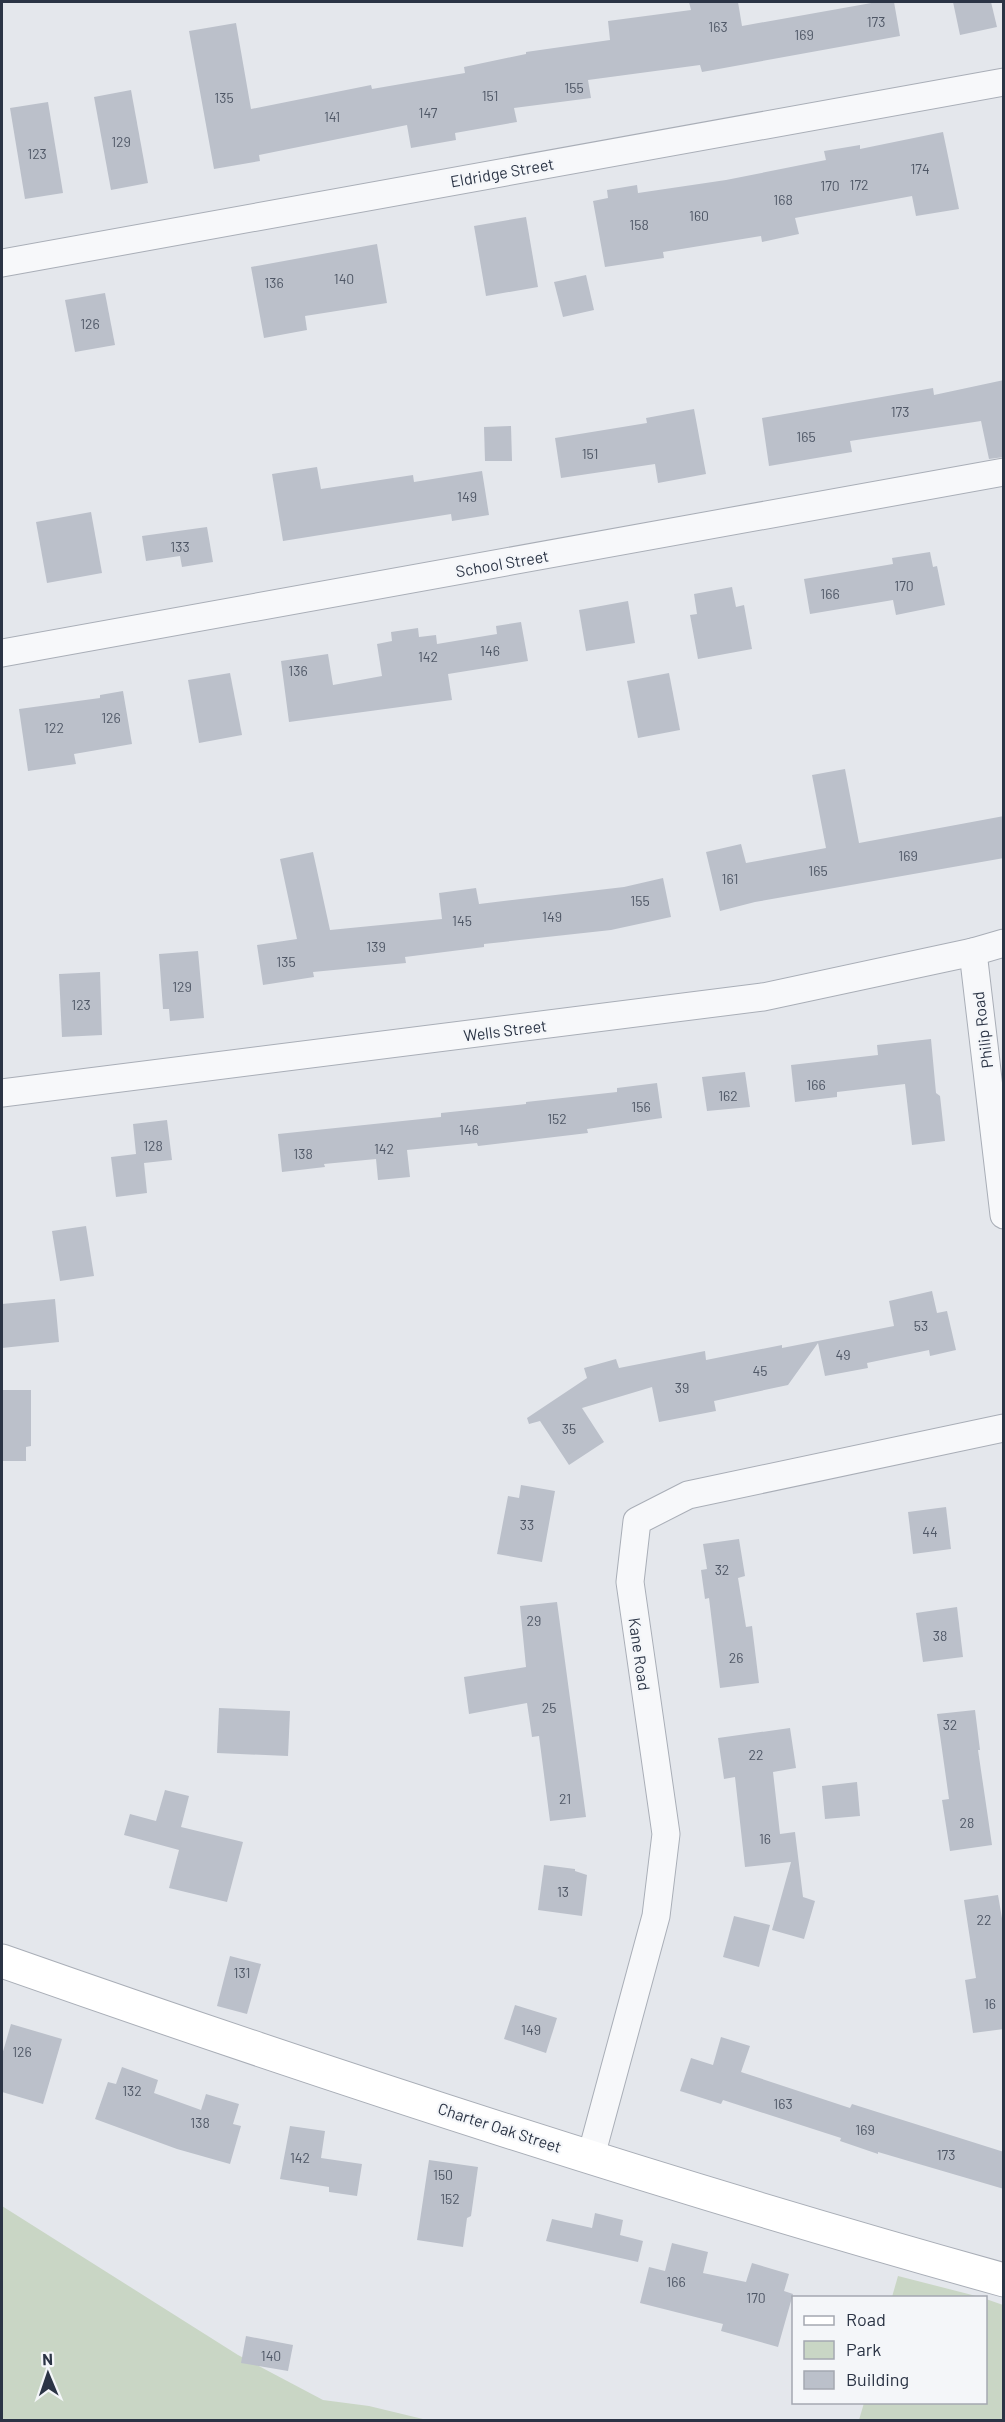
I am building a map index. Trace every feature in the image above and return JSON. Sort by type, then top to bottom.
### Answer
[{"type":"main road","name":"Charter Oak Street","points":[[2,1961],[234,2042],[591,2156],[711,2194],[1004,2280]]},
{"type":"street","name":"Eldridge Street","points":[[2,263],[1004,82]]},
{"type":"street","name":"School Street","points":[[2,653],[1004,472]]},
{"type":"street","name":"Wells Street","points":[[2,1094],[764,997],[973,952],[1004,943]]},
{"type":"street","name":"Philip Road","points":[[973,952],[1004,1215]]},
{"type":"street","name":"Kane Road","points":[[591,2156],[656,1916],[666,1834],[630,1582],[637,1521],[688,1495],[1004,1428]]},
{"type":"green space","points":[[2,2206],[238,2355],[323,2400],[369,2406],[427,2420],[2,2420]]},
{"type":"green space","points":[[898,2276],[976,2296],[892,2296]]},
{"type":"green space","points":[[987,2299],[1003,2305],[1003,2420],[859,2420],[864,2404],[987,2404]]},
{"type":"building","points":[[689,2],[738,2],[742,26],[877,2],[894,2],[900,36],[702,72],[700,65],[588,80],[591,98],[514,108],[517,122],[455,133],[456,140],[411,148],[407,125],[259,155],[260,161],[214,169],[189,31],[236,23],[251,109],[371,85],[372,89],[465,73],[464,67],[526,54],[526,52],[610,40],[608,21],[691,10]]},
{"type":"building","points":[[953,2],[991,2],[997,27],[960,35]]},
{"type":"building","points":[[131,90],[148,183],[111,190],[94,97]]},
{"type":"building","points":[[48,102],[63,193],[25,199],[10,108]]},
{"type":"building","points":[[943,132],[959,209],[916,216],[912,196],[795,218],[799,234],[762,242],[761,236],[663,252],[664,258],[605,267],[593,201],[608,198],[607,190],[637,185],[638,193],[726,180],[826,160],[824,151],[860,145],[860,149]]},
{"type":"building","points":[[526,217],[538,287],[486,296],[474,226]]},
{"type":"building","points":[[377,244],[387,303],[305,316],[307,330],[264,338],[251,267]]},
{"type":"building","points":[[586,275],[594,310],[563,317],[554,282]]},
{"type":"building","points":[[105,293],[115,345],[75,352],[65,300]]},
{"type":"building","points":[[1004,380],[1004,457],[989,459],[981,421],[850,441],[852,452],[769,466],[762,418],[933,388],[934,395]]},
{"type":"building","points":[[694,409],[706,474],[658,483],[655,464],[561,478],[555,438],[647,423],[646,418]]},
{"type":"building","points":[[511,426],[512,461],[485,461],[484,427]]},
{"type":"building","points":[[317,467],[321,489],[413,475],[414,482],[482,471],[489,515],[452,521],[451,514],[283,541],[272,474]]},
{"type":"building","points":[[91,512],[102,573],[47,583],[36,522]]},
{"type":"building","points":[[207,527],[213,562],[182,567],[180,556],[146,561],[142,536]]},
{"type":"building","points":[[930,552],[933,567],[937,566],[945,605],[896,615],[893,600],[810,614],[804,579],[893,564],[892,558]]},
{"type":"building","points":[[732,587],[736,607],[744,605],[752,649],[698,659],[690,615],[697,614],[694,594]]},
{"type":"building","points":[[628,601],[635,643],[586,651],[579,610]]},
{"type":"building","points":[[521,622],[528,661],[448,674],[452,700],[289,722],[281,661],[328,654],[333,685],[382,676],[377,644],[392,641],[391,632],[418,628],[419,637],[436,635],[437,644],[497,634],[496,626]]},
{"type":"building","points":[[230,673],[242,735],[199,743],[188,680]]},
{"type":"building","points":[[669,673],[680,730],[638,738],[627,681]]},
{"type":"building","points":[[123,691],[132,744],[74,754],[76,764],[28,771],[19,709],[100,698],[100,695]]},
{"type":"building","points":[[845,769],[859,843],[1004,816],[1004,858],[755,902],[720,911],[706,852],[741,844],[746,863],[826,848],[812,775]]},
{"type":"building","points":[[313,852],[330,930],[442,919],[439,893],[476,888],[479,904],[624,887],[663,878],[671,917],[611,930],[484,944],[484,947],[405,957],[406,963],[313,972],[314,977],[263,985],[257,945],[297,939],[280,859]]},
{"type":"building","points":[[198,951],[204,1018],[170,1021],[169,1009],[163,1009],[159,954]]},
{"type":"building","points":[[100,972],[102,1035],[62,1037],[59,974]]},
{"type":"building","points":[[931,1039],[936,1093],[940,1096],[945,1141],[912,1145],[905,1084],[837,1092],[837,1097],[795,1102],[791,1065],[878,1055],[877,1045]]},
{"type":"building","points":[[745,1072],[750,1107],[707,1111],[702,1077]]},
{"type":"building","points":[[657,1083],[662,1118],[587,1129],[588,1133],[478,1146],[477,1143],[407,1150],[410,1177],[378,1180],[376,1159],[324,1164],[325,1167],[282,1172],[278,1134],[441,1117],[441,1113],[617,1092],[617,1088]]},
{"type":"building","points":[[167,1120],[172,1160],[144,1163],[147,1193],[116,1197],[111,1157],[136,1154],[133,1124]]},
{"type":"building","points":[[86,1226],[94,1276],[60,1281],[52,1231]]},
{"type":"building","points":[[932,1291],[937,1313],[947,1311],[956,1350],[930,1356],[929,1350],[867,1363],[868,1368],[825,1376],[818,1343],[788,1385],[714,1401],[716,1411],[659,1422],[652,1387],[582,1408],[604,1442],[569,1465],[540,1421],[529,1424],[527,1418],[587,1378],[584,1368],[616,1359],[619,1368],[705,1351],[706,1360],[894,1326],[889,1301]]},
{"type":"building","points":[[55,1299],[59,1342],[2,1348],[2,1304]]},
{"type":"building","points":[[2,1390],[31,1390],[31,1446],[26,1447],[26,1461],[2,1461]]},
{"type":"building","points":[[521,1485],[555,1491],[542,1562],[497,1554],[508,1496],[519,1498]]},
{"type":"building","points":[[946,1507],[951,1549],[913,1554],[908,1512]]},
{"type":"building","points":[[739,1539],[745,1576],[738,1578],[746,1627],[752,1626],[759,1683],[720,1688],[709,1598],[705,1599],[701,1570],[707,1569],[703,1544]]},
{"type":"building","points":[[557,1602],[586,1817],[550,1821],[539,1736],[532,1737],[527,1703],[469,1714],[464,1677],[526,1667],[520,1606]]},
{"type":"building","points":[[957,1607],[963,1657],[923,1662],[916,1613]]},
{"type":"building","points":[[219,1708],[290,1711],[288,1756],[217,1753]]},
{"type":"building","points":[[975,1710],[980,1750],[978,1750],[992,1845],[950,1851],[942,1800],[949,1799],[937,1714]]},
{"type":"building","points":[[790,1728],[796,1768],[773,1772],[780,1834],[795,1832],[803,1897],[815,1901],[804,1939],[772,1930],[791,1862],[745,1867],[735,1777],[724,1779],[718,1738]]},
{"type":"building","points":[[857,1782],[860,1816],[825,1819],[822,1786]]},
{"type":"building","points":[[165,1790],[189,1796],[181,1827],[243,1842],[227,1902],[169,1888],[179,1850],[124,1835],[130,1814],[156,1821]]},
{"type":"building","points":[[544,1865],[575,1869],[587,1875],[582,1916],[538,1910]]},
{"type":"building","points":[[998,1895],[1004,1930],[1004,2029],[973,2033],[965,1980],[976,1978],[964,1900]]},
{"type":"building","points":[[734,1916],[770,1925],[759,1967],[723,1957]]},
{"type":"building","points":[[230,1956],[261,1964],[247,2014],[217,2006]]},
{"type":"building","points":[[515,2005],[557,2018],[546,2053],[504,2039]]},
{"type":"building","points":[[11,2024],[62,2039],[43,2104],[2,2092],[2,2055]]},
{"type":"building","points":[[721,2037],[750,2046],[741,2072],[850,2108],[852,2104],[1004,2152],[1004,2189],[878,2152],[878,2154],[840,2141],[841,2138],[723,2100],[721,2104],[680,2091],[691,2058],[713,2065]]},
{"type":"building","points":[[122,2067],[158,2080],[154,2093],[201,2110],[206,2094],[239,2104],[233,2124],[241,2126],[230,2164],[177,2149],[95,2119],[108,2082],[116,2084]]},
{"type":"building","points":[[290,2126],[325,2131],[321,2158],[362,2164],[357,2196],[329,2192],[329,2187],[280,2179]]},
{"type":"building","points":[[429,2160],[478,2167],[471,2216],[467,2218],[463,2247],[417,2240]]},
{"type":"building","points":[[595,2213],[623,2220],[620,2235],[643,2241],[638,2262],[546,2241],[552,2219],[592,2228]]},
{"type":"building","points":[[672,2243],[708,2252],[703,2273],[746,2282],[752,2263],[789,2274],[784,2291],[793,2294],[778,2347],[721,2331],[723,2324],[640,2303],[649,2267],[665,2271]]},
{"type":"building","points":[[246,2336],[293,2345],[288,2371],[241,2363]]}]
